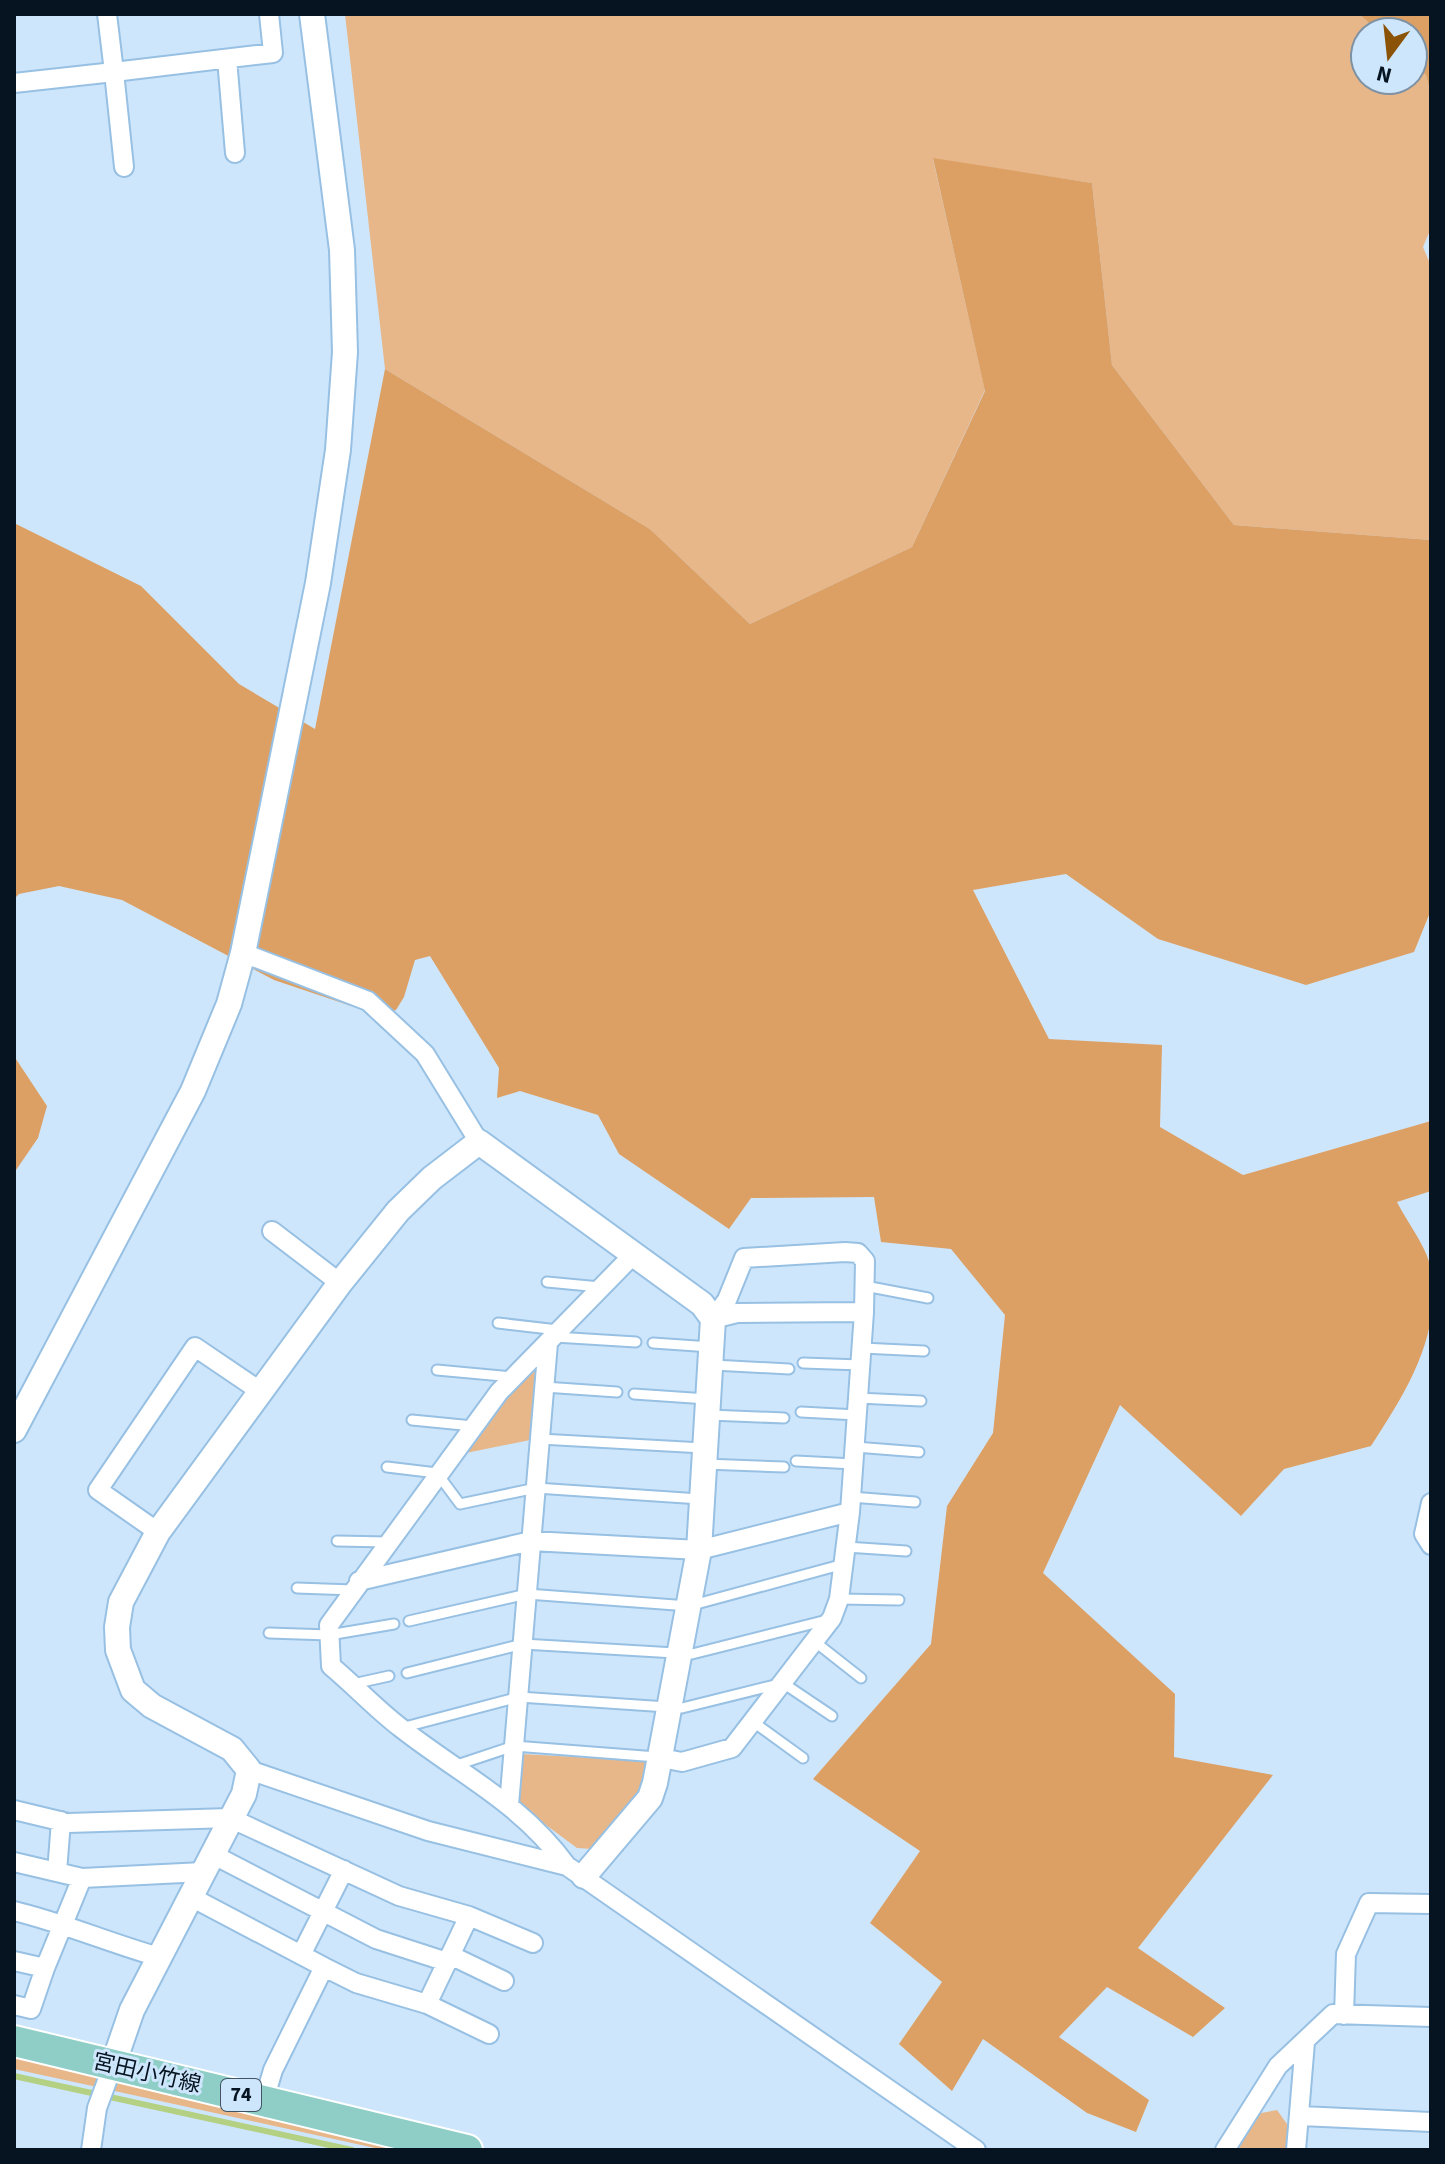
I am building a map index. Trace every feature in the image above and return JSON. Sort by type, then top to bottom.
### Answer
[{"type":"main road","name":"宮田小竹線","points":[[14,2041],[108,2076],[264,2100],[467,2150]]},
{"type":"street","points":[[107,14],[124,167]]},
{"type":"street","points":[[14,83],[273,53],[269,14]]},
{"type":"street","points":[[14,1430],[193,1091],[229,1004],[243,953],[318,583],[338,450],[345,352],[342,250],[312,14]]},
{"type":"street","points":[[227,59],[235,153]]},
{"type":"street","points":[[243,953],[320,979],[368,1001],[425,1054],[479,1142],[702,1304],[713,1319],[699,1550],[661,1758],[650,1798],[576,1871]]},
{"type":"street","points":[[479,1142],[432,1178],[398,1211],[340,1283],[158,1532],[121,1602],[117,1627],[124,1671],[133,1690],[152,1706],[232,1749],[249,1770],[428,1831],[576,1871]]},
{"type":"street","points":[[272,1231],[340,1283]]},
{"type":"street","points":[[661,1758],[682,1762],[732,1748],[832,1618],[839,1599],[851,1504],[865,1261],[858,1253],[744,1258],[727,1300],[713,1319]]},
{"type":"street","points":[[633,1255],[513,1377],[437,1473],[329,1625],[331,1666],[400,1728],[457,1765],[509,1805],[544,1835],[576,1871],[976,2150]]},
{"type":"street","points":[[713,1319],[737,1313],[864,1312]]},
{"type":"street","points":[[509,1805],[544,1387],[554,1337]]},
{"type":"street","points":[[158,1532],[98,1490],[195,1347],[260,1391]]},
{"type":"street","points":[[1431,1503],[1424,1534],[1431,1545]]},
{"type":"street","points":[[356,1585],[531,1541],[699,1550],[851,1504]]},
{"type":"street","points":[[91,2150],[97,2108],[132,2010],[244,1794],[249,1770]]},
{"type":"street","points":[[14,1810],[61,1821],[230,1818],[399,1896],[469,1916],[533,1943]]},
{"type":"street","points":[[57,1872],[61,1821]]},
{"type":"street","points":[[14,1862],[82,1878],[208,1863],[323,1912],[376,1939],[448,1959],[504,1981]]},
{"type":"street","points":[[301,1955],[344,1870]]},
{"type":"street","points":[[14,2005],[31,2009],[82,1878]]},
{"type":"street","points":[[191,1897],[356,1983],[427,2004],[489,2034]]},
{"type":"street","points":[[1344,2015],[1346,1954],[1369,1903],[1431,1904]]},
{"type":"street","points":[[14,1911],[64,1923],[90,1937],[159,1957]]},
{"type":"street","points":[[427,2004],[469,1916]]},
{"type":"street","points":[[14,1961],[45,1968]]},
{"type":"street","points":[[264,2100],[273,2070],[324,1967]]},
{"type":"street","points":[[1225,2150],[1278,2066],[1333,2014],[1431,2017]]},
{"type":"street","points":[[1296,2150],[1305,2042]]},
{"type":"street","points":[[1301,2116],[1431,2122]]},
{"type":"lane","points":[[547,1282],[603,1287]]},
{"type":"lane","points":[[865,1286],[928,1298]]},
{"type":"lane","points":[[498,1323],[554,1337],[636,1342]]},
{"type":"lane","points":[[653,1343],[789,1369]]},
{"type":"lane","points":[[803,1363],[924,1351]]},
{"type":"lane","points":[[437,1370],[513,1377]]},
{"type":"lane","points":[[544,1387],[617,1392]]},
{"type":"lane","points":[[634,1394],[784,1418]]},
{"type":"lane","points":[[801,1412],[921,1401]]},
{"type":"lane","points":[[412,1420],[473,1426]]},
{"type":"lane","points":[[540,1439],[784,1467]]},
{"type":"lane","points":[[796,1461],[919,1452]]},
{"type":"lane","points":[[387,1467],[437,1473],[460,1504],[536,1488],[703,1499]]},
{"type":"lane","points":[[851,1504],[915,1502]]},
{"type":"lane","points":[[337,1541],[387,1542]]},
{"type":"lane","points":[[409,1621],[527,1594],[689,1606],[845,1556],[906,1551]]},
{"type":"lane","points":[[297,1588],[356,1585]]},
{"type":"lane","points":[[839,1599],[899,1600]]},
{"type":"lane","points":[[407,1673],[523,1644],[680,1655],[832,1618]]},
{"type":"lane","points":[[269,1633],[329,1635],[394,1624]]},
{"type":"lane","points":[[814,1641],[861,1678]]},
{"type":"lane","points":[[353,1684],[389,1676]]},
{"type":"lane","points":[[400,1728],[519,1697],[682,1708],[783,1683],[832,1716]]},
{"type":"lane","points":[[752,1721],[803,1758]]},
{"type":"lane","points":[[457,1765],[514,1746],[661,1758]]},
{"type":"shaded area","points":[[345,14],[1359,14],[1361,16],[1349,16],[1349,96],[1429,96],[1429,88],[1431,228],[1423,247],[1431,266],[1431,540],[1234,525],[1112,365],[1092,183],[933,159],[985,390],[912,547],[750,624],[650,529],[385,369]]},
{"type":"shaded area","points":[[1359,14],[1431,14],[1431,96],[1429,16]]},
{"type":"shaded area","points":[[933,158],[1092,183],[1112,365],[1234,525],[1431,540],[1431,910],[1414,952],[1306,985],[1158,939],[1066,874],[973,890],[1049,1039],[1162,1045],[1160,1127],[1243,1175],[1431,1121],[1431,1191],[1397,1202],[1429,1261],[1433,1294],[1431,1317],[1426,1340],[1408,1384],[1371,1446],[1284,1469],[1241,1516],[1120,1405],[1043,1573],[1175,1694],[1174,1757],[1273,1775],[1138,1948],[1225,2008],[1193,2037],[1107,1987],[1059,2037],[1149,2100],[1136,2132],[1087,2113],[983,2039],[952,2091],[899,2044],[942,1982],[870,1923],[920,1851],[813,1779],[931,1644],[947,1506],[993,1433],[1005,1315],[951,1249],[881,1242],[874,1197],[751,1198],[729,1229],[619,1154],[598,1115],[520,1091],[497,1098],[499,1068],[430,956],[415,960],[404,997],[396,1010],[378,1015],[274,980],[122,900],[59,886],[19,894],[14,899],[14,523],[141,586],[239,684],[315,729],[385,369],[650,529],[750,624],[912,547],[985,391]]},
{"type":"shaded area","points":[[14,1056],[47,1106],[38,1138],[14,1173]]},
{"type":"shaded area","points":[[530,1367],[541,1368],[535,1439],[461,1454]]},
{"type":"shaded area","points":[[521,1754],[649,1761],[643,1790],[592,1849],[577,1848],[523,1808],[517,1796]]},
{"type":"shaded area","points":[[14,2051],[96,2070],[97,2087],[14,2069]]},
{"type":"shaded area","points":[[120,2075],[456,2150],[384,2150],[110,2090]]},
{"type":"shaded area","points":[[1277,2110],[1292,2131],[1287,2150],[1233,2150],[1256,2114]]},
{"type":"waterway","points":[[14,2076],[352,2150]]}]
